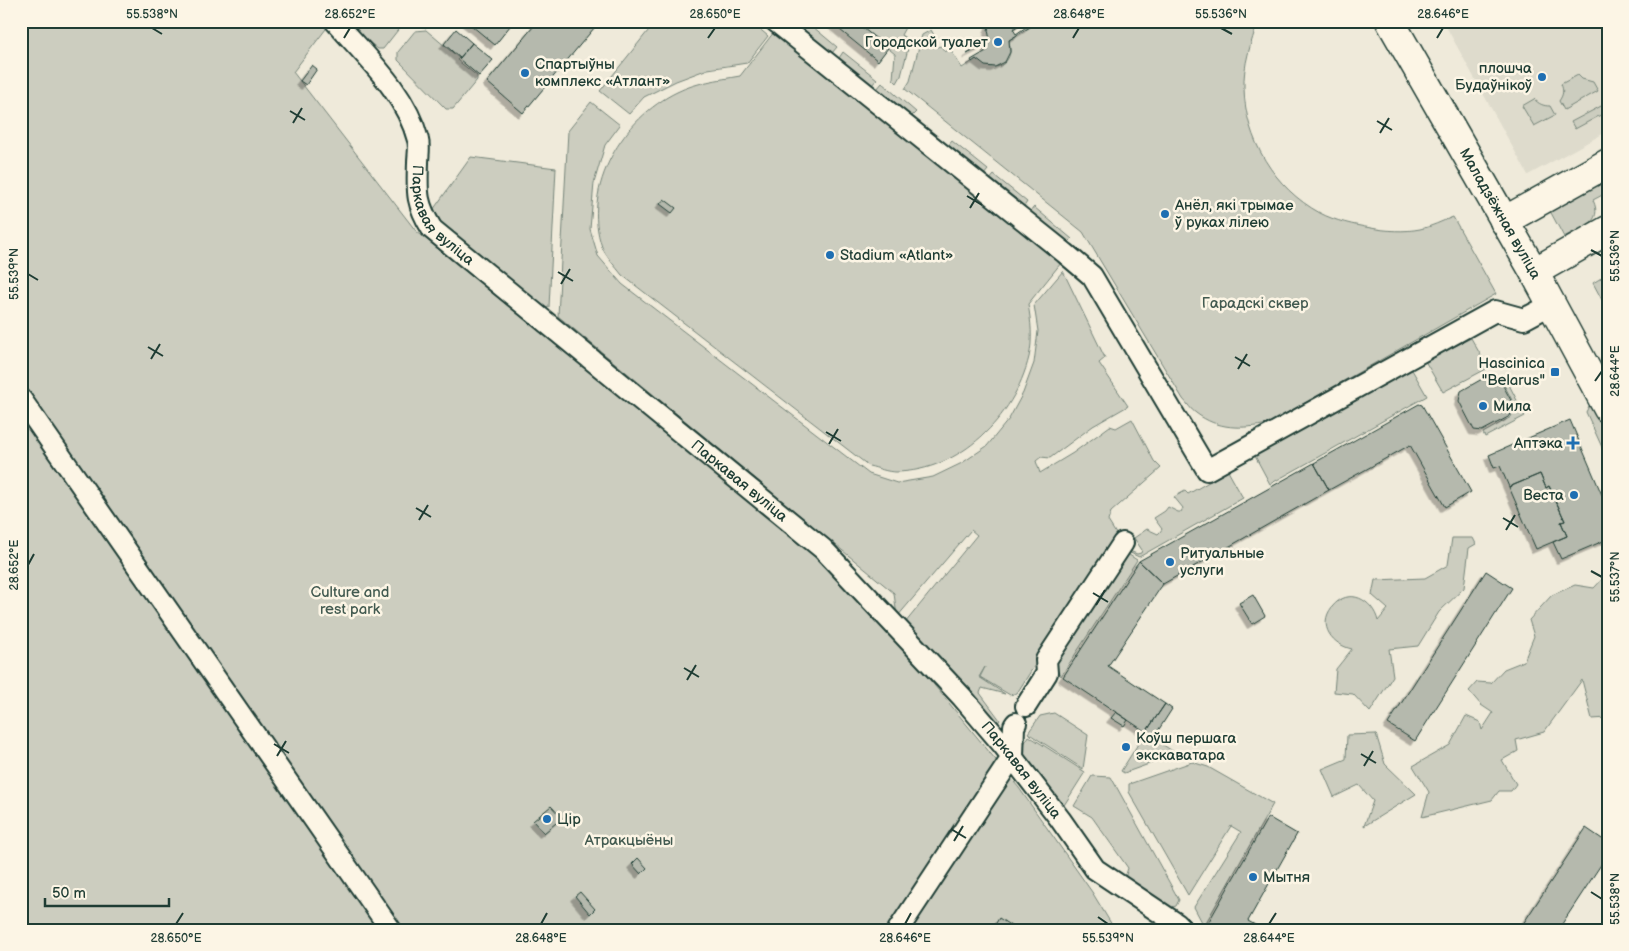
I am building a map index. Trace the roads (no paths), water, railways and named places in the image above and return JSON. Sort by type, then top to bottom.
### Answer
[{"type":"main road","name":"Маладзёжная вуліца","points":[[1390,21],[1552,304],[1608,409]]},
{"type":"main road","points":[[1504,221],[1608,163]]},
{"type":"main road","points":[[1534,272],[1608,230]]},
{"type":"street","name":"Паркавая вуліца","points":[[336,21],[377,68],[405,108],[418,142],[417,191],[422,212],[432,229],[823,549],[962,696],[1013,756],[1095,869],[1177,924],[1183,930]]},
{"type":"street","points":[[776,21],[1092,276],[1207,470],[1495,311],[1524,319],[1552,304]]},
{"type":"street","points":[[21,399],[391,930]]},
{"type":"street","points":[[898,930],[1013,756],[1014,726],[1046,673],[1046,660],[1123,543]]},
{"type":"place","name":"Городской туалет","points":[[998,42]]},
{"type":"place","name":"Спартыўны комплекс «Атлант»","points":[[525,73]]},
{"type":"place","name":"плошча Будаўнікоў","points":[[1542,77]]},
{"type":"place","name":"Анёл, які трымае ў руках лілею","points":[[1165,214]]},
{"type":"place","name":"Stadium «Atlant»","points":[[830,255]]},
{"type":"place","name":"Hascinica \"Belarus\"","points":[[1555,372]]},
{"type":"place","name":"Мила","points":[[1483,406]]},
{"type":"place","name":"Аптэка","points":[[1573,443]]},
{"type":"place","name":"Веста","points":[[1574,495]]},
{"type":"place","name":"Ритуальные услуги","points":[[1170,562]]},
{"type":"place","name":"Коўш першага экскаватара","points":[[1126,747]]},
{"type":"place","name":"Цір","points":[[547,819]]},
{"type":"place","name":"Мытня","points":[[1253,877]]},
{"type":"park label","name":"Гарадскі сквер","points":[[1255,303]]},
{"type":"park label","name":"Culture and rest park","points":[[350,600]]},
{"type":"park label","name":"Атракцыёны","points":[[629,840]]}]
